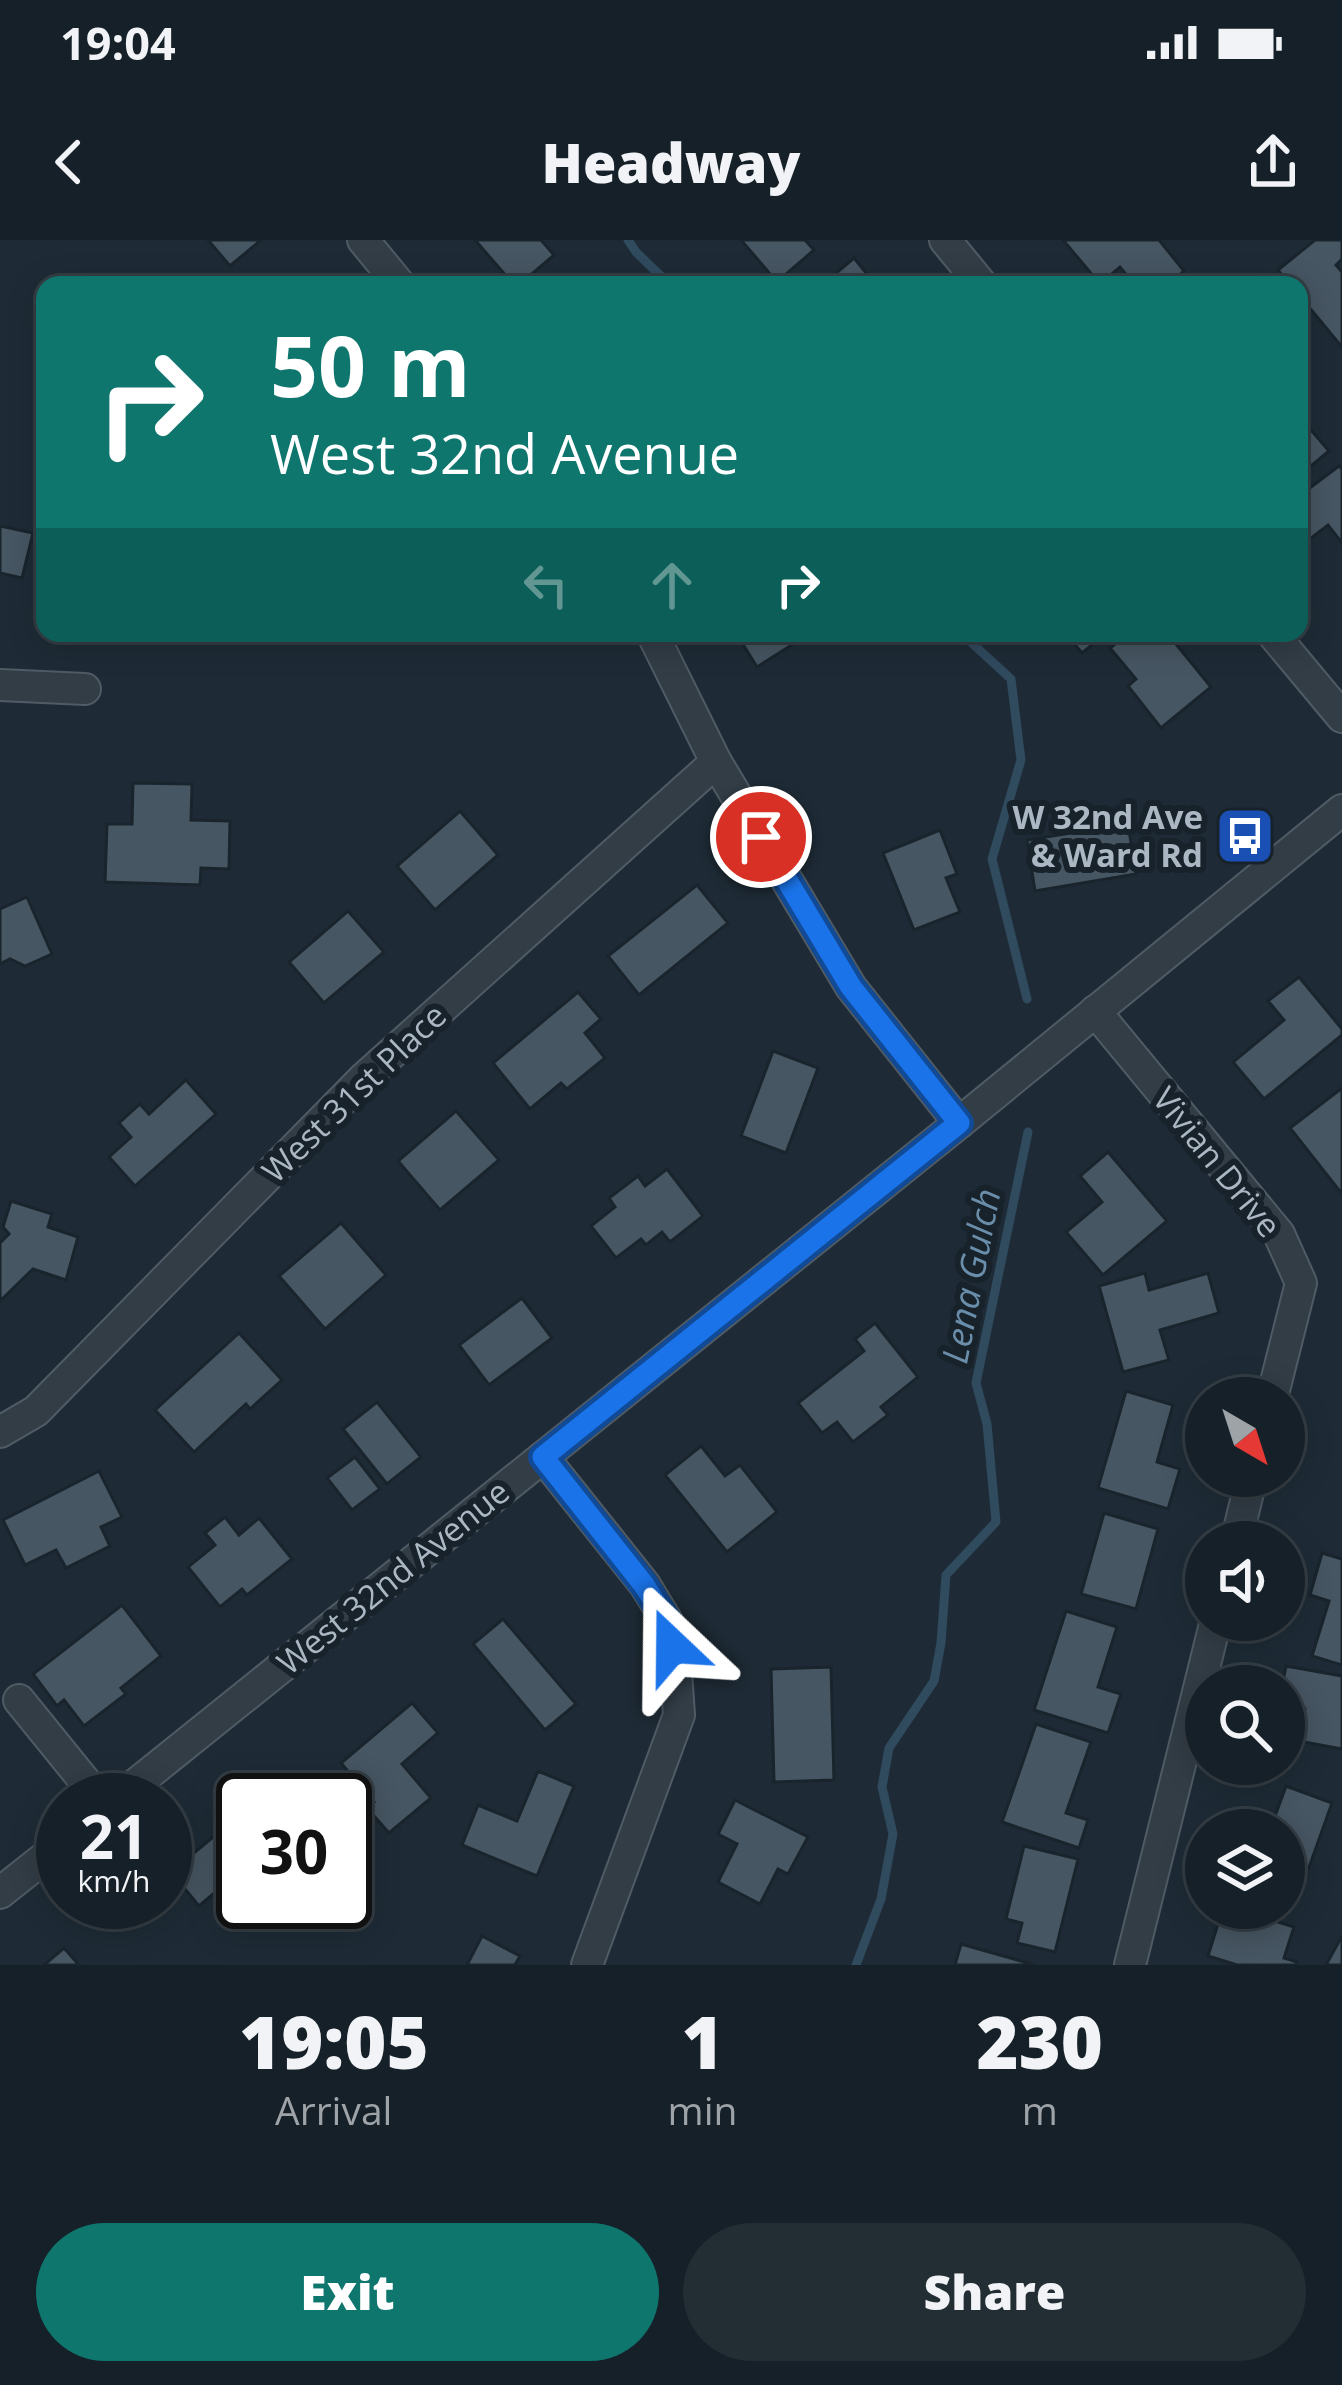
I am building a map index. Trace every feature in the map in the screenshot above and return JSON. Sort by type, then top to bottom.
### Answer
[{"type":"street","points":[[363,240],[393,276]]},
{"type":"street","points":[[944,240],[974,276]]},
{"type":"street","points":[[656,642],[716,762],[851,987],[959,1123]]},
{"type":"street","points":[[1280,642],[1342,717]]},
{"type":"street","points":[[0,685],[85,689]]},
{"type":"street","name":"West 31st Place","points":[[0,1432],[36,1411],[363,1078],[716,762]]},
{"type":"street","name":"West 32nd Avenue","points":[[150,1773],[1342,810]]},
{"type":"street","name":"Vivian Drive","points":[[1095,1011],[1279,1234],[1301,1283],[1277,1377]]},
{"type":"street","points":[[543,1457],[667,1621],[676,1672],[679,1715],[587,1965]]},
{"type":"street","points":[[1130,1965],[1211,1641]]},
{"type":"street","points":[[19,1700],[78,1773]]},
{"type":"street","points":[[0,1893],[36,1864]]},
{"type":"building","points":[[208,240],[261,240],[230,266]]},
{"type":"building","points":[[475,240],[541,240],[554,255],[530,276],[506,276]]},
{"type":"building","points":[[741,240],[805,240],[814,250],[784,276],[772,276]]},
{"type":"building","points":[[1063,240],[1159,240],[1184,271],[1178,276],[1128,276],[1120,267],[1109,276],[1093,276]]},
{"type":"building","points":[[1315,240],[1342,240],[1342,259],[1336,265],[1342,272],[1342,347],[1308,306],[1308,276],[1283,276],[1278,270]]},
{"type":"building","points":[[854,258],[869,276],[833,276]]},
{"type":"building","points":[[1308,426],[1329,451],[1308,468]]},
{"type":"building","points":[[1339,466],[1342,469],[1342,543],[1328,525],[1308,540],[1308,489]]},
{"type":"building","points":[[0,526],[33,533],[22,578],[0,573]]},
{"type":"building","points":[[742,642],[797,642],[757,667]]},
{"type":"building","points":[[1073,642],[1096,642],[1082,653]]},
{"type":"building","points":[[1118,642],[1174,642],[1211,687],[1161,728],[1128,686],[1136,679],[1110,648]]},
{"type":"building","points":[[133,783],[192,784],[191,820],[230,821],[229,869],[201,868],[200,885],[105,882],[107,824],[132,824]]},
{"type":"building","points":[[460,811],[498,855],[435,910],[397,866]]},
{"type":"building","points":[[1128,824],[1136,874],[1035,891],[1027,840]]},
{"type":"building","points":[[940,830],[957,874],[946,878],[960,912],[914,930],[883,853]]},
{"type":"building","points":[[697,885],[728,923],[639,995],[608,956]]},
{"type":"building","points":[[27,897],[52,954],[25,966],[10,959],[0,964],[0,909]]},
{"type":"building","points":[[348,911],[384,952],[324,1003],[289,962]]},
{"type":"building","points":[[1299,977],[1342,1035],[1264,1099],[1233,1062],[1284,1020],[1268,1001]]},
{"type":"building","points":[[578,992],[601,1019],[585,1033],[605,1058],[567,1089],[561,1083],[530,1109],[493,1063]]},
{"type":"building","points":[[773,1051],[818,1068],[786,1153],[741,1136]]},
{"type":"building","points":[[186,1080],[216,1114],[135,1186],[109,1157],[131,1137],[119,1123],[140,1104],[149,1114]]},
{"type":"building","points":[[1342,1088],[1342,1194],[1290,1128]]},
{"type":"building","points":[[456,1111],[499,1160],[440,1210],[398,1161]]},
{"type":"building","points":[[1108,1152],[1167,1221],[1103,1275],[1066,1232],[1102,1202],[1080,1176]]},
{"type":"building","points":[[667,1169],[703,1216],[670,1242],[662,1232],[646,1245],[641,1239],[616,1258],[591,1226],[615,1207],[609,1198],[638,1176],[645,1186]]},
{"type":"building","points":[[11,1201],[52,1214],[48,1227],[78,1237],[66,1280],[33,1269],[0,1301],[0,1243],[9,1234],[3,1227]]},
{"type":"building","points":[[341,1223],[386,1275],[325,1329],[279,1276]]},
{"type":"building","points":[[1145,1273],[1149,1290],[1208,1273],[1219,1313],[1160,1330],[1169,1360],[1123,1372],[1099,1286]]},
{"type":"building","points":[[522,1298],[552,1338],[489,1385],[459,1345]]},
{"type":"building","points":[[875,1323],[918,1377],[881,1407],[888,1415],[853,1442],[837,1422],[822,1433],[798,1403],[864,1351],[855,1339]]},
{"type":"building","points":[[239,1333],[282,1380],[250,1409],[246,1404],[194,1452],[155,1410]]},
{"type":"building","points":[[1126,1391],[1173,1405],[1157,1462],[1180,1469],[1168,1509],[1098,1488]]},
{"type":"building","points":[[377,1402],[421,1457],[387,1484],[343,1429]]},
{"type":"building","points":[[701,1446],[725,1476],[740,1465],[777,1512],[727,1552],[665,1475]]},
{"type":"building","points":[[355,1457],[380,1489],[352,1510],[327,1478]]},
{"type":"building","points":[[99,1471],[122,1517],[101,1527],[110,1546],[66,1568],[56,1550],[25,1565],[3,1520]]},
{"type":"building","points":[[1104,1513],[1158,1529],[1136,1609],[1081,1594]]},
{"type":"building","points":[[225,1517],[239,1535],[259,1518],[292,1559],[247,1595],[242,1589],[220,1607],[188,1567],[215,1545],[205,1533]]},
{"type":"building","points":[[1322,1553],[1342,1559],[1342,1665],[1312,1656],[1329,1601],[1310,1595]]},
{"type":"building","points":[[122,1605],[161,1656],[121,1688],[126,1694],[84,1726],[64,1700],[57,1706],[33,1674]]},
{"type":"building","points":[[1066,1611],[1117,1627],[1098,1687],[1121,1694],[1108,1733],[1034,1710]]},
{"type":"building","points":[[503,1619],[576,1704],[545,1730],[473,1644]]},
{"type":"building","points":[[831,1667],[834,1780],[774,1782],[771,1669]]},
{"type":"building","points":[[1305,1669],[1342,1676],[1342,1749],[1305,1742]]},
{"type":"building","points":[[412,1703],[438,1733],[402,1764],[431,1798],[389,1833],[372,1814],[372,1773],[349,1773],[341,1763]]},
{"type":"building","points":[[1036,1724],[1091,1742],[1066,1813],[1088,1820],[1079,1848],[1002,1822]]},
{"type":"building","points":[[538,1771],[574,1786],[537,1876],[462,1845],[478,1805],[517,1821]]},
{"type":"building","points":[[1286,1786],[1332,1803],[1305,1879],[1305,1809],[1278,1809]]},
{"type":"building","points":[[735,1800],[808,1837],[788,1874],[778,1869],[760,1904],[718,1882],[737,1844],[718,1834]]},
{"type":"building","points":[[216,1834],[216,1892],[199,1906],[192,1898],[192,1854]]},
{"type":"building","points":[[1024,1846],[1078,1859],[1055,1952],[1017,1943],[1022,1923],[1006,1919]]},
{"type":"building","points":[[1216,1929],[1293,1929],[1284,1958],[1296,1965],[1237,1965],[1208,1956]]},
{"type":"building","points":[[482,1936],[520,1956],[515,1965],[467,1965]]},
{"type":"building","points":[[1342,1936],[1342,1965],[1326,1965]]},
{"type":"building","points":[[961,1944],[1035,1965],[955,1965]]},
{"type":"building","points":[[64,1948],[79,1965],[44,1965]]},
{"type":"waterway","name":"Lena Gulch","points":[[628,240],[661,276]]},
{"type":"waterway","name":"Lena Gulch","points":[[971,642],[1011,679],[1021,760],[992,859],[1027,999]]},
{"type":"waterway","name":"Lena Gulch","points":[[856,1965],[881,1899],[893,1834],[882,1787],[889,1748],[934,1681],[946,1575],[996,1522],[987,1424],[976,1383],[1028,1132]]},
{"type":"place","name":"W 32nd Ave & Ward Rd","points":[[1245,836]]},
{"type":"route","points":[[672,1646],[667,1621],[644,1585],[543,1457],[959,1123],[851,987],[761,837]]}]
